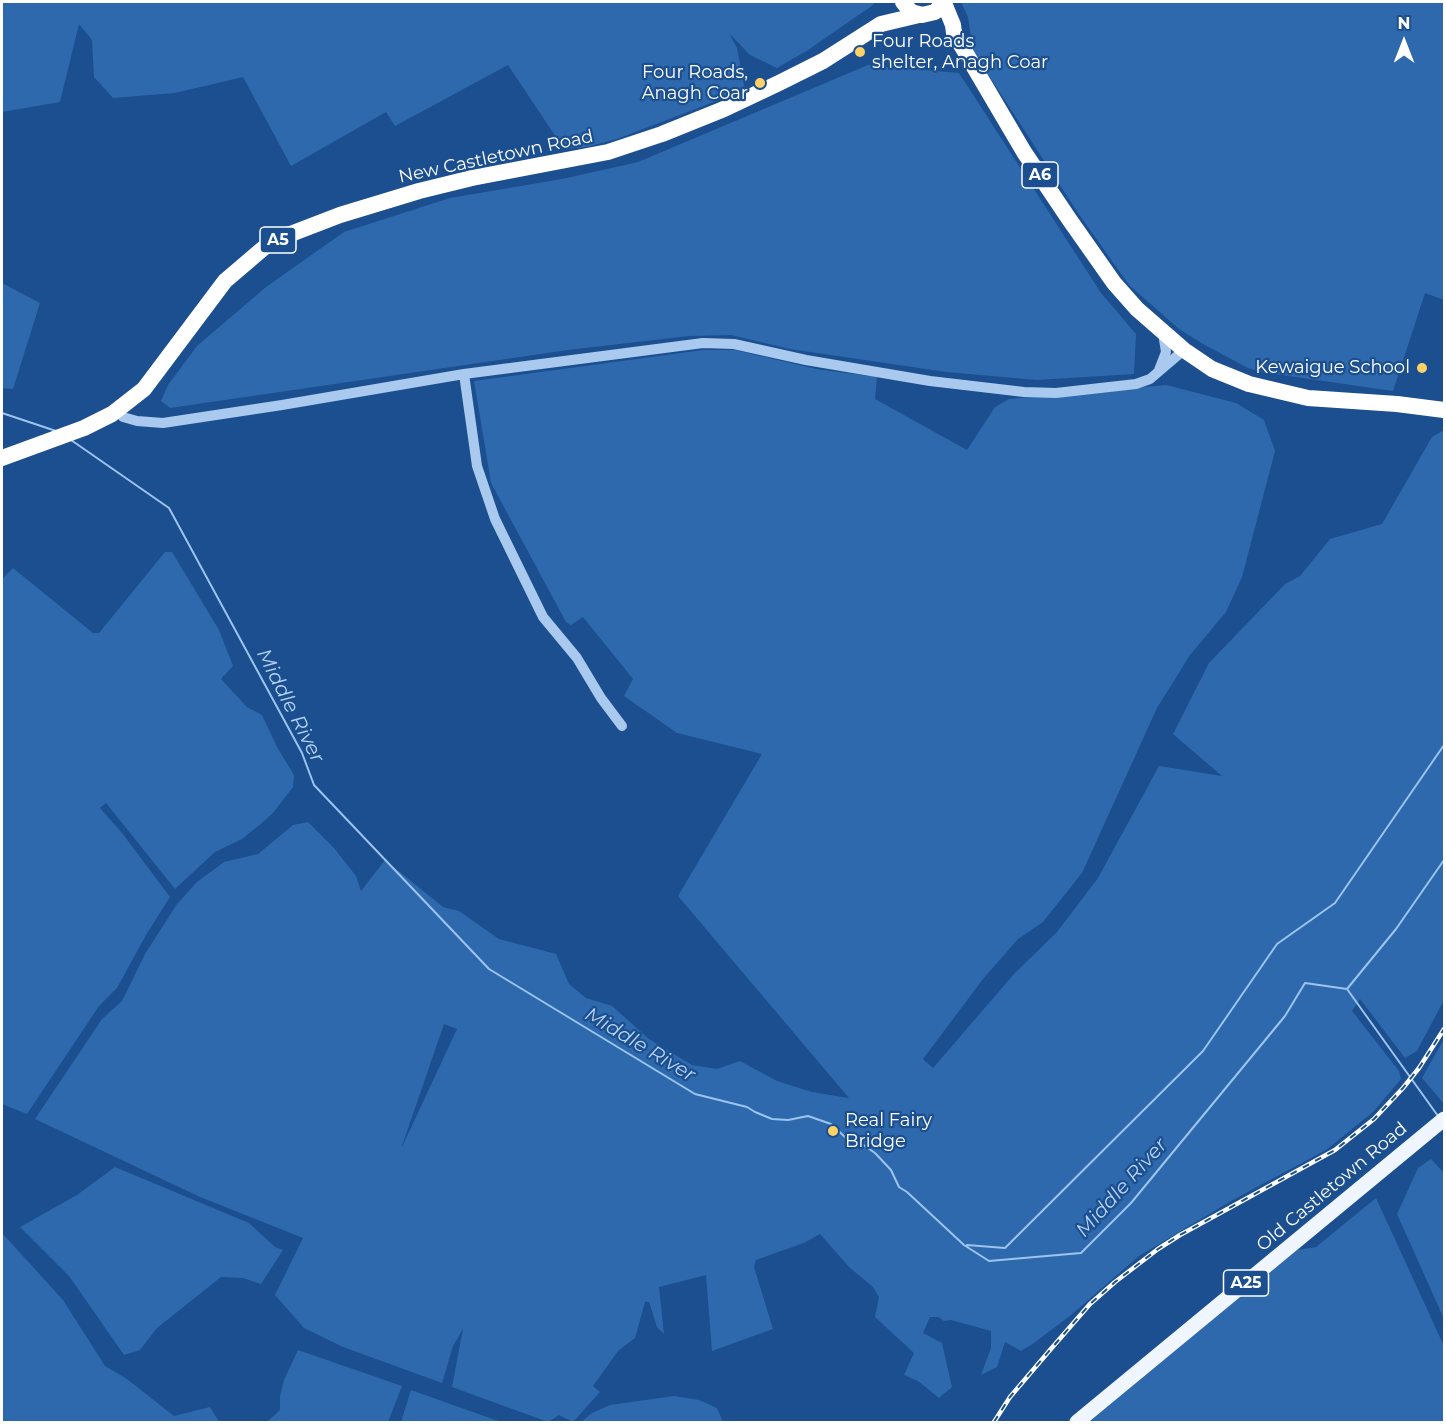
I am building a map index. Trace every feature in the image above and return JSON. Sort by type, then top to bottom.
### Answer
[{"type":"highway","name":"A5","points":[[881,24],[896,2]]},
{"type":"highway","points":[[903,2],[911,12],[923,15],[935,12],[944,2]]},
{"type":"highway","name":"A6","points":[[944,2],[954,33],[1024,152],[1114,283],[1163,333],[1212,369],[1249,384],[1308,399],[1397,404],[1444,410]]},
{"type":"highway","name":"A5","points":[[881,24],[923,15]]},
{"type":"highway","name":"A6","points":[[923,15],[954,33]]},
{"type":"highway","name":"New Castletown Road","points":[[7,456],[84,428],[112,414],[144,389],[225,281],[266,246],[340,215],[419,191],[472,178],[609,152],[662,134],[724,109],[814,66],[881,24]]},
{"type":"main road","name":"Old Castletown Road","points":[[1077,1422],[1444,1119]]},
{"type":"street","points":[[1158,373],[1166,352],[1163,333]]},
{"type":"street","points":[[123,417],[137,421],[163,423],[464,374],[703,343],[734,344],[817,362],[930,381],[1024,392],[1056,393],[1136,384],[1150,379],[1184,350]]},
{"type":"street","points":[[464,374],[477,466],[495,519],[543,617],[577,658],[601,698],[622,726]]},
{"type":"shaded area","points":[[2,2],[875,2],[808,50],[777,68],[750,55],[729,33],[737,48],[745,90],[617,139],[586,147],[564,149],[508,65],[395,126],[386,112],[291,166],[243,77],[175,93],[113,98],[94,77],[92,40],[79,24],[60,102],[2,112]]},
{"type":"shaded area","points":[[961,2],[1444,2],[1444,300],[1425,293],[1393,391],[1261,372],[1248,368],[1179,329],[1129,285],[1078,213],[973,51],[968,17]]},
{"type":"shaded area","points":[[868,65],[959,73],[1101,293],[1136,334],[1134,374],[1037,380],[946,372],[790,349],[731,335],[689,336],[568,350],[170,408],[161,401],[168,385],[197,346],[266,287],[344,232],[450,198],[562,179],[638,162]]},
{"type":"shaded area","points":[[2,283],[40,303],[13,389],[2,388]]},
{"type":"shaded area","points":[[703,350],[735,350],[816,369],[877,377],[875,399],[967,450],[995,407],[1009,399],[1166,385],[1236,403],[1264,420],[1275,451],[1242,577],[1226,612],[1190,655],[1157,708],[1082,873],[1043,922],[1018,939],[983,979],[923,1059],[933,1068],[1014,974],[1057,932],[1098,878],[1159,766],[1222,776],[1173,734],[1209,663],[1285,584],[1300,576],[1330,539],[1382,524],[1432,437],[1444,430],[1444,1000],[1417,1051],[1405,1058],[1360,999],[1352,1011],[1399,1071],[1401,1079],[1373,1112],[1326,1150],[1231,1201],[1139,1256],[1071,1315],[1021,1351],[1005,1342],[997,1367],[981,1375],[991,1348],[991,1331],[930,1317],[923,1333],[942,1343],[952,1387],[939,1398],[918,1381],[904,1375],[914,1353],[875,1317],[879,1297],[873,1287],[849,1267],[820,1234],[804,1243],[756,1260],[754,1267],[773,1329],[712,1351],[706,1275],[659,1287],[664,1334],[657,1327],[649,1302],[645,1302],[635,1338],[618,1351],[593,1386],[600,1392],[573,1422],[559,1415],[548,1422],[452,1387],[463,1329],[453,1346],[442,1383],[343,1347],[304,1328],[275,1295],[303,1238],[200,1197],[35,1119],[102,1019],[122,1001],[145,954],[177,904],[197,882],[224,862],[258,854],[293,825],[308,822],[334,848],[356,876],[361,891],[385,860],[443,907],[459,911],[499,939],[556,954],[569,984],[586,998],[612,1006],[649,1039],[692,1065],[717,1069],[740,1061],[777,1081],[812,1092],[849,1098],[678,896],[762,754],[677,733],[624,696],[633,679],[583,617],[571,625],[566,622],[491,483],[474,381]],"holes":[[[444,1024],[457,1029],[402,1147]]]},
{"type":"shaded area","points":[[165,552],[172,552],[219,630],[233,666],[221,679],[247,707],[262,715],[277,747],[294,775],[293,787],[263,822],[242,839],[215,852],[175,889],[106,803],[100,808],[122,833],[170,897],[117,988],[99,1006],[27,1114],[2,1104],[2,579],[13,568],[93,633],[99,633]]},
{"type":"shaded area","points":[[1444,1039],[1444,1104],[1422,1078]]},
{"type":"shaded area","points":[[1431,1159],[1444,1173],[1444,1319],[1397,1214],[1418,1168]]},
{"type":"shaded area","points":[[115,1167],[249,1223],[275,1247],[283,1250],[261,1284],[243,1278],[221,1277],[157,1328],[140,1350],[124,1355],[69,1276],[20,1227],[77,1195]]},
{"type":"shaded area","points":[[1376,1198],[1444,1346],[1444,1422],[1089,1422],[1297,1250],[1316,1247]]},
{"type":"shaded area","points":[[2,1233],[63,1300],[105,1366],[127,1379],[174,1416],[210,1407],[219,1422],[2,1422]]},
{"type":"shaded area","points":[[298,1350],[402,1386],[388,1422],[267,1422],[280,1410],[280,1396],[284,1380]]},
{"type":"shaded area","points":[[411,1390],[501,1422],[401,1422]]},
{"type":"shaded area","points":[[674,1396],[699,1400],[717,1408],[723,1422],[581,1422],[592,1413],[610,1405]]},
{"type":"waterway","name":"Middle River","points":[[2,413],[56,431]]},
{"type":"waterway","name":"Middle River","points":[[71,440],[169,508],[302,753],[314,785],[489,969],[695,1094],[747,1107],[772,1119],[788,1120],[808,1116],[831,1124],[846,1138],[862,1144],[875,1153],[891,1170],[899,1187],[964,1245],[989,1261],[1081,1253],[1131,1203],[1285,1016],[1305,983],[1347,989]]},
{"type":"waterway","points":[[967,1245],[1005,1248],[1203,1051],[1277,944],[1335,903],[1444,745]]},
{"type":"waterway","name":"Middle River","points":[[1347,989],[1396,929],[1444,860]]},
{"type":"waterway","points":[[1347,989],[1438,1116]]},
{"type":"railway","points":[[994,1422],[1010,1397],[1050,1350],[1090,1304],[1115,1282],[1180,1235],[1335,1150],[1374,1119],[1403,1088],[1444,1029]]},
{"type":"place","name":"Four Roads shelter, Anagh Coar","points":[[860,52]]},
{"type":"place","name":"Four Roads, Anagh Coar","points":[[760,83]]},
{"type":"place","name":"Kewaigue School","points":[[1422,368]]},
{"type":"place","name":"Real Fairy Bridge","points":[[833,1131]]}]
